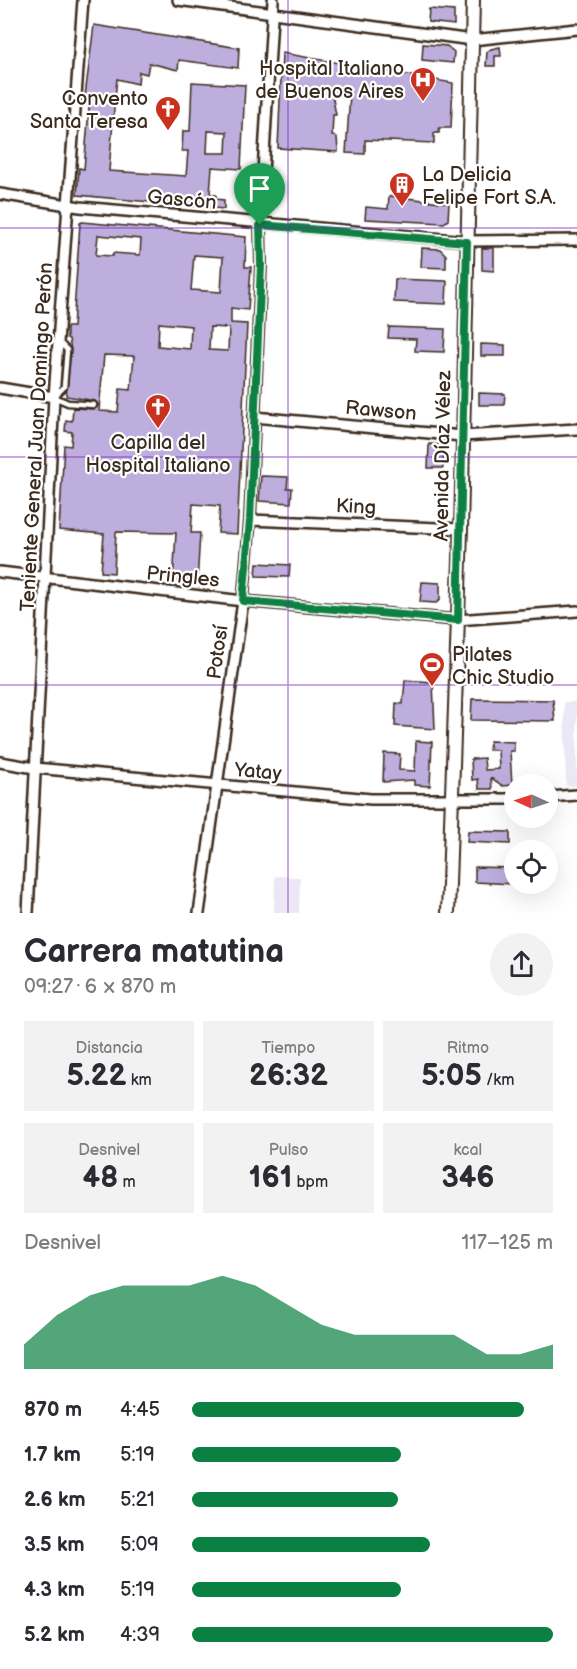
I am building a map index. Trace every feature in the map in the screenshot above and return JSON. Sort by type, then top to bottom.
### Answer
[{"type":"main road","name":"Avenida Díaz Vélez","points":[[448,913],[461,529],[473,0]]},
{"type":"street","name":"Teniente General Juan Domingo Perón","points":[[28,913],[54,397],[60,343],[82,0]]},
{"type":"street","points":[[178,0],[273,11],[472,40],[577,29]]},
{"type":"street","name":"Potosí","points":[[199,913],[243,601],[250,520],[261,265],[260,225],[273,0]]},
{"type":"street","name":"Gascón","points":[[0,194],[67,206],[467,242],[577,240]]},
{"type":"street","points":[[0,388],[54,397]]},
{"type":"street","name":"Rawson","points":[[254,417],[462,436],[577,429]]},
{"type":"street","name":"King","points":[[250,520],[461,529]]},
{"type":"street","name":"Pringles","points":[[0,572],[243,601],[458,620],[577,611]]},
{"type":"street","name":"Yatay","points":[[0,762],[35,768],[371,799],[451,801],[504,799]]},
{"type":"street","points":[[558,796],[577,795]]},
{"type":"lane","points":[[54,397],[68,403],[94,405]]},
{"type":"shaded area","points":[[564,702],[577,702],[577,786],[566,786]]},
{"type":"shaded area","points":[[275,876],[300,877],[299,913],[274,913]]},
{"type":"building","points":[[429,9],[454,11],[454,25],[428,22]]},
{"type":"building","points":[[94,25],[239,48],[238,68],[179,60],[178,70],[149,63],[147,74],[139,72],[138,84],[117,79],[115,97],[109,171],[186,176],[188,151],[182,151],[183,131],[190,131],[192,82],[245,85],[241,169],[212,167],[210,194],[216,195],[216,199],[224,200],[224,209],[77,195],[79,168],[84,169],[90,96],[85,96]],"holes":[[[208,131],[227,132],[226,153],[207,153]]]},
{"type":"building","points":[[423,44],[447,46],[454,52],[453,63],[422,60]]},
{"type":"building","points":[[500,47],[501,56],[495,56],[495,66],[486,66],[487,52]]},
{"type":"building","name":"Hospital Italiano de Buenos Aires","points":[[282,53],[453,83],[451,128],[439,128],[439,133],[434,133],[434,143],[365,140],[365,154],[346,153],[350,94],[332,94],[336,115],[333,115],[332,136],[337,137],[338,152],[278,148]]},
{"type":"building","points":[[389,196],[449,203],[448,220],[444,223],[365,219],[366,207],[388,209]]},
{"type":"building","points":[[80,223],[246,237],[245,267],[251,267],[248,310],[231,308],[231,323],[247,324],[237,534],[218,533],[220,506],[193,504],[191,533],[200,533],[197,584],[173,581],[176,533],[116,532],[114,573],[101,572],[104,534],[59,530],[64,445],[71,446],[72,432],[65,431],[66,420],[72,421],[73,408],[94,409],[98,405],[95,401],[66,396],[71,350],[67,338],[67,327],[73,327]],"holes":[[[98,235],[141,239],[140,255],[113,253],[113,256],[96,255]],[[194,255],[223,257],[221,292],[191,290]],[[159,323],[191,326],[190,349],[158,346]],[[210,327],[229,328],[228,351],[209,350]],[[104,355],[134,356],[131,390],[120,389],[118,412],[99,411]]]},
{"type":"building","points":[[422,248],[440,249],[446,255],[446,268],[421,267]]},
{"type":"building","points":[[482,248],[494,248],[494,271],[482,270]]},
{"type":"building","points":[[395,279],[447,281],[446,304],[394,302]]},
{"type":"building","points":[[389,327],[445,329],[444,352],[415,351],[416,339],[388,338]]},
{"type":"building","points":[[481,344],[505,345],[505,356],[481,356]]},
{"type":"building","points":[[479,393],[505,394],[504,405],[479,405]]},
{"type":"building","points":[[429,444],[444,445],[443,468],[428,468]]},
{"type":"building","points":[[261,476],[288,477],[287,488],[292,488],[291,503],[259,501]]},
{"type":"building","points":[[257,563],[290,565],[289,577],[256,576]]},
{"type":"building","points":[[422,582],[440,583],[440,600],[436,603],[420,602]]},
{"type":"building","points":[[405,680],[433,682],[435,729],[395,726],[396,703],[403,704]]},
{"type":"building","points":[[472,699],[553,700],[555,721],[471,720]]},
{"type":"building","points":[[416,741],[432,742],[430,786],[414,785],[414,780],[383,782],[384,753],[400,754],[399,770],[415,771]]},
{"type":"building","points":[[490,741],[514,742],[514,751],[510,751],[511,774],[504,774],[504,786],[491,778],[492,789],[479,789],[478,779],[472,780],[471,759],[484,758],[485,770],[499,769],[498,750],[489,750]]},
{"type":"building","points":[[468,831],[510,832],[510,840],[504,840],[504,844],[467,842]]},
{"type":"building","points":[[475,867],[504,868],[504,883],[475,882]]},
{"type":"place","name":"Hospital Italiano de Buenos Aires","points":[[423,103]]},
{"type":"place","name":"Convento Santa Teresa","points":[[168,132]]},
{"type":"place","name":"La Delicia Felipe Fort S.A.","points":[[402,208]]},
{"type":"place","name":"Capilla del Hospital Italiano","points":[[158,430]]},
{"type":"place","name":"Pilates Chic Studio","points":[[432,688]]},
{"type":"route","points":[[260,225],[467,242],[458,620],[243,601],[250,520],[261,265],[260,225]]}]
